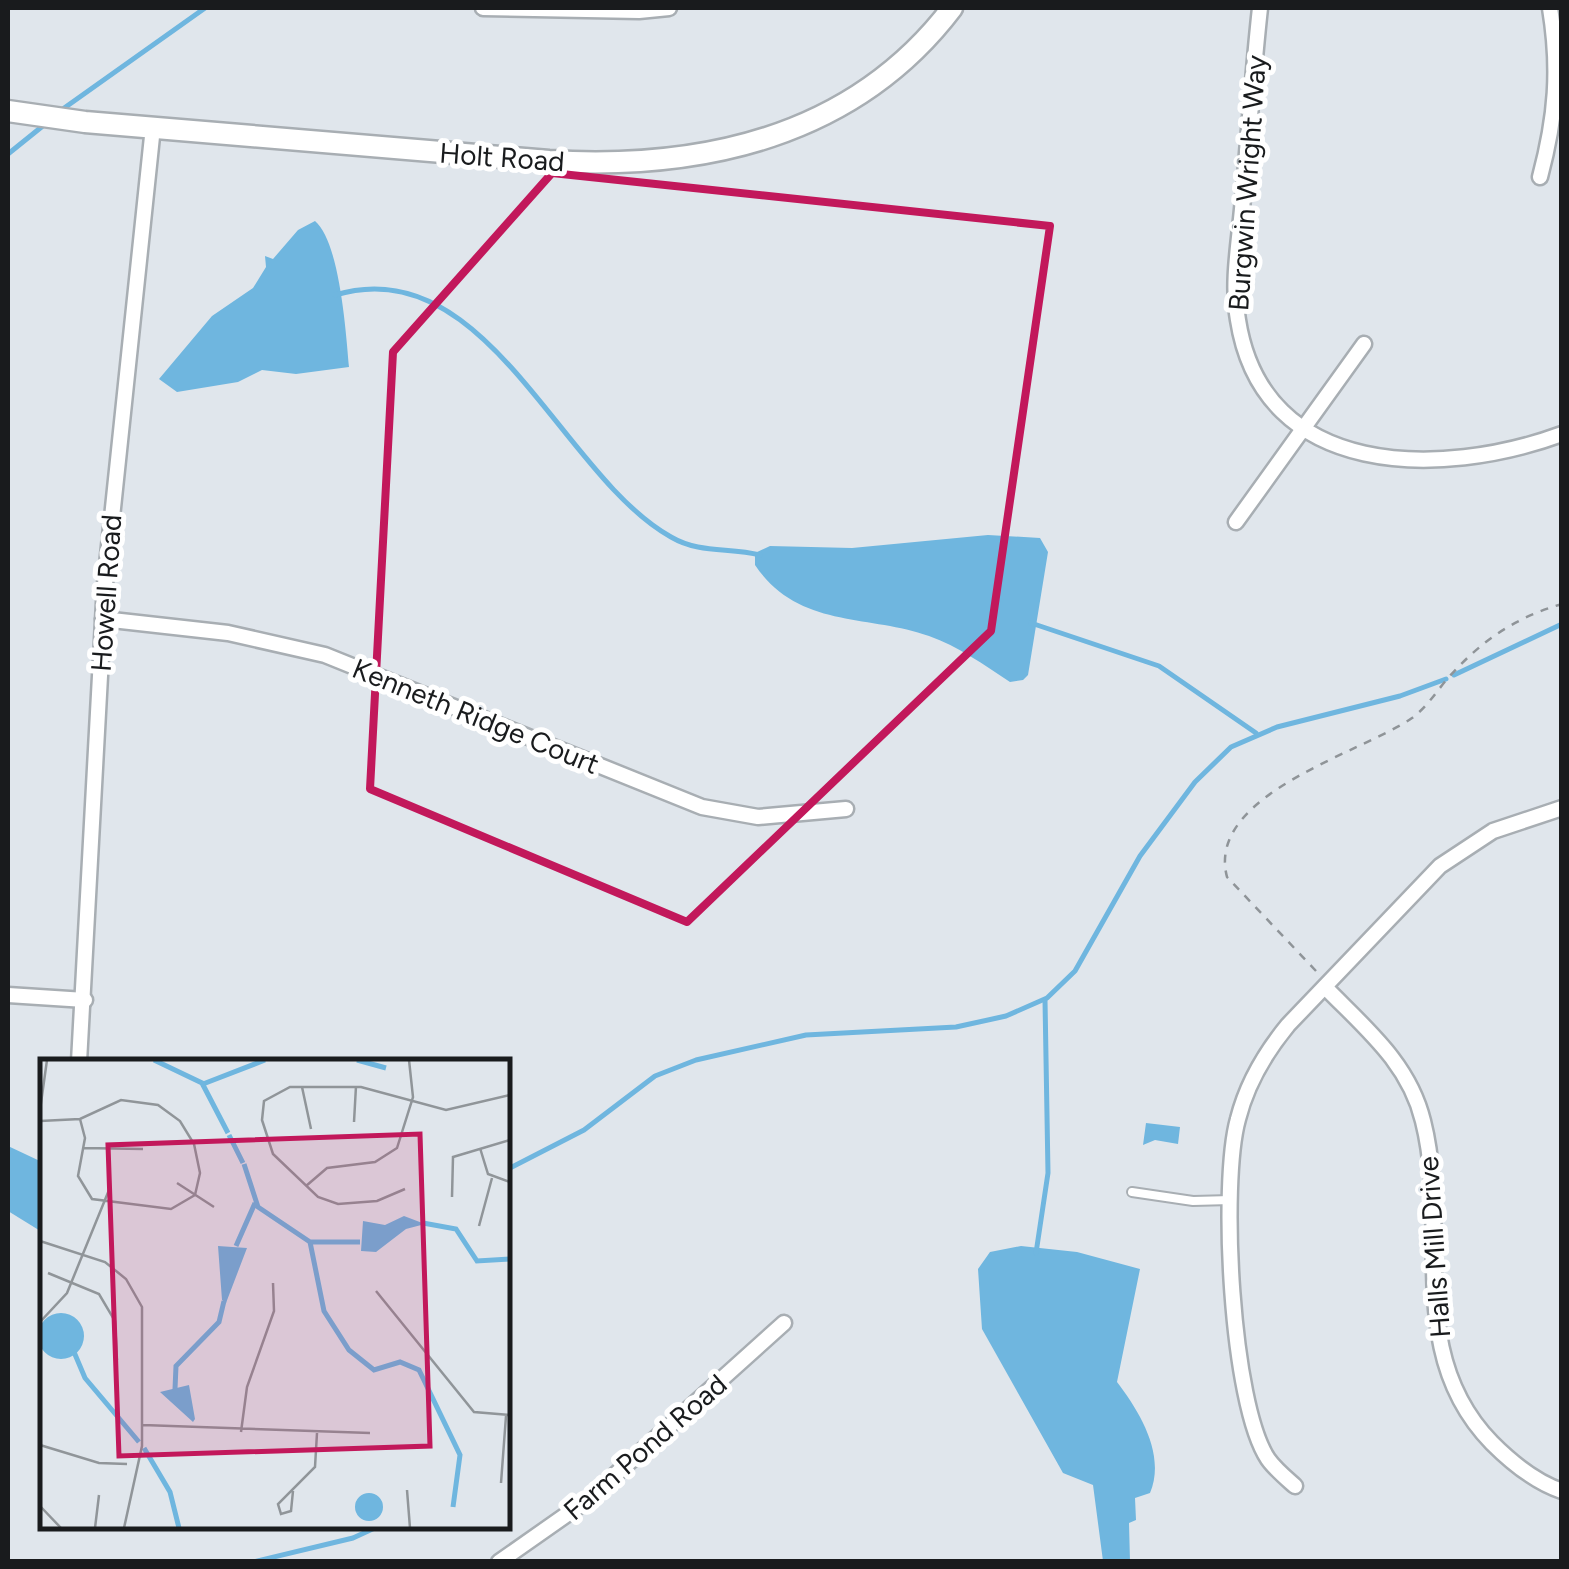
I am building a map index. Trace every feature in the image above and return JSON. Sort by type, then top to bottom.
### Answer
[{"type":"street","points":[[483,8],[670,8]]},
{"type":"street","name":"Holt Road","points":[[8,111],[568,162],[677,160],[749,145],[828,112],[892,68],[952,8]]},
{"type":"street","name":"Burgwin Wright Way","points":[[1260,8],[1236,305],[1243,342],[1257,378],[1280,410],[1303,428],[1346,450],[1397,460],[1504,450],[1562,434]]},
{"type":"street","points":[[1540,177],[1558,97],[1559,69],[1550,8]]},
{"type":"street","name":"Howell Road","points":[[79,1059],[104,618],[152,127]]},
{"type":"street","points":[[1236,522],[1364,344]]},
{"type":"street","name":"Kenneth Ridge Court","points":[[104,618],[228,633],[325,655],[702,806],[758,817],[846,809]]},
{"type":"street","points":[[1295,1486],[1269,1461],[1246,1390],[1238,1344],[1231,1200],[1234,1134],[1256,1070],[1288,1025],[1455,854],[1515,822],[1562,808]]},
{"type":"street","name":"Halls Mill Drive","points":[[1325,987],[1393,1056],[1423,1120],[1434,1311],[1448,1376],[1474,1422],[1500,1451],[1562,1491]]},
{"type":"street","points":[[8,994],[85,1000]]},
{"type":"street","name":"Farm Pond Road","points":[[499,1562],[586,1501],[784,1323]]},
{"type":"lane","points":[[1132,1192],[1193,1201],[1231,1200]]},
{"type":"path","points":[[1325,987],[1322,976],[1227,877],[1223,864],[1229,842],[1260,801],[1346,750],[1408,720],[1512,620],[1562,604]]},
{"type":"highlighted area","points":[[552,173],[1050,226],[991,631],[687,922],[370,789],[393,352]]},
{"type":"water","points":[[315,221],[324,232],[336,268],[349,367],[296,374],[262,370],[238,382],[177,392],[159,379],[212,316],[253,288],[266,267],[265,256],[273,259],[298,230]]},
{"type":"water","points":[[988,535],[1040,538],[1048,552],[1028,675],[1023,680],[1010,682],[961,650],[929,636],[813,610],[772,586],[755,565],[755,553],[770,546],[852,548]]},
{"type":"water","points":[[1146,1123],[1180,1127],[1178,1144],[1155,1140],[1143,1145]]},
{"type":"water","points":[[8,1146],[40,1161],[40,1231],[8,1211]]},
{"type":"water","points":[[1021,1246],[1077,1252],[1140,1269],[1117,1382],[1142,1420],[1155,1464],[1150,1493],[1135,1498],[1136,1520],[1129,1523],[1130,1561],[1103,1561],[1093,1485],[1063,1473],[982,1329],[978,1269],[990,1252]]},
{"type":"waterway","points":[[60,111],[205,8]]},
{"type":"waterway","points":[[8,154],[44,125]]},
{"type":"waterway","points":[[335,295],[389,290],[436,305],[479,335],[631,507],[682,542],[760,555]]},
{"type":"waterway","points":[[1031,623],[1159,666],[1256,733]]},
{"type":"waterway","points":[[1454,675],[1562,624]]},
{"type":"waterway","points":[[510,1168],[584,1130],[655,1076],[696,1060],[806,1035],[956,1027],[1006,1016],[1047,998],[1075,971],[1140,856],[1195,782],[1231,747],[1277,727],[1400,696],[1446,679]]},
{"type":"waterway","points":[[1036,1253],[1048,1173],[1045,1000]]},
{"type":"waterway","points":[[253,1562],[353,1538],[372,1529]]}]
